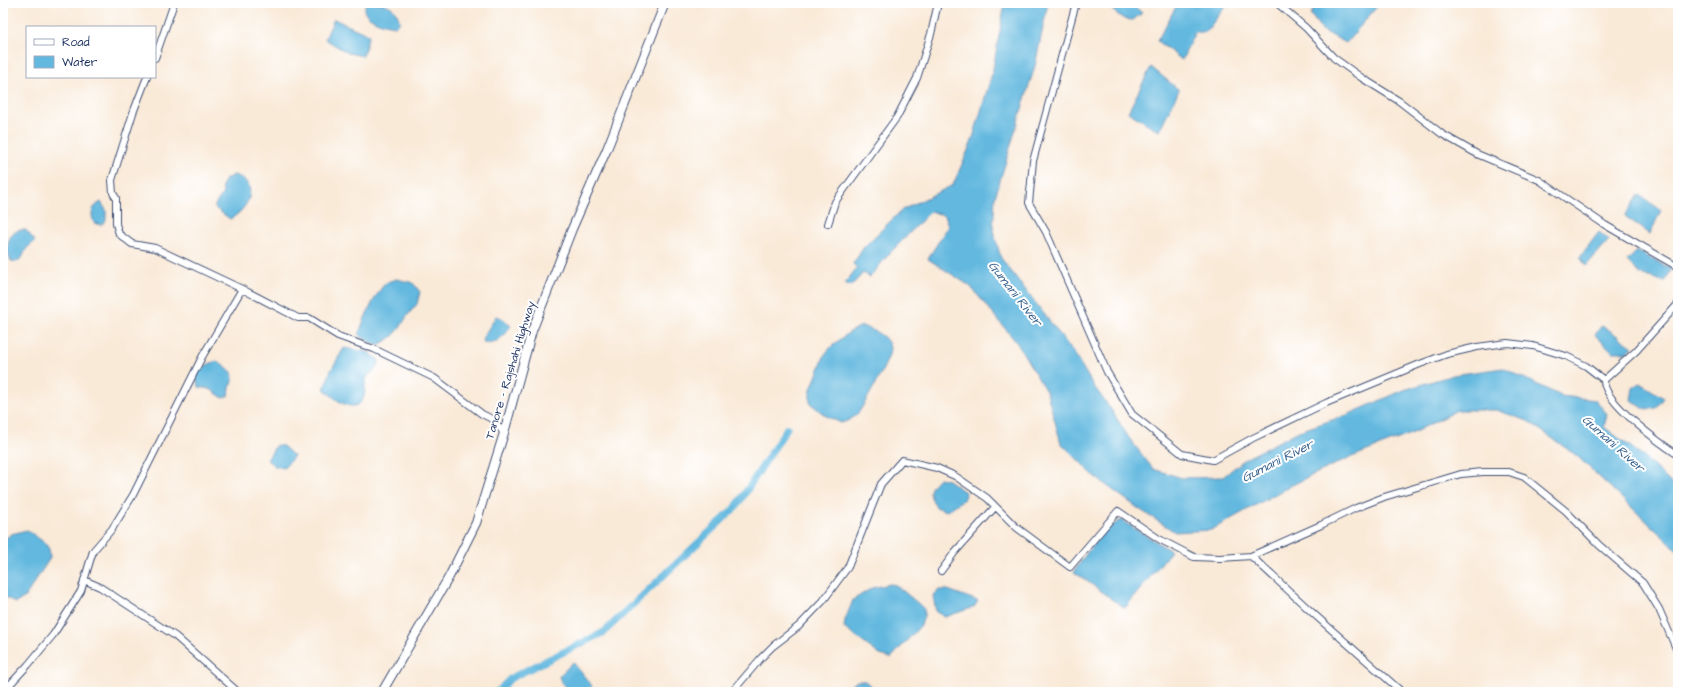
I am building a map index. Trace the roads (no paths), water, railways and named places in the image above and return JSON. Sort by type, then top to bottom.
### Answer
[{"type":"main road","name":"Tanore - Rajshahi Highway","points":[[382,692],[449,577],[476,523],[504,433],[532,331],[572,229],[607,149],[665,3]]},
{"type":"street","points":[[156,55],[174,3]]},
{"type":"street","points":[[828,224],[835,202],[897,117],[917,78],[931,34],[938,3]]},
{"type":"street","points":[[1076,3],[1033,161],[1029,203],[1046,232],[1107,372],[1132,414],[1182,454],[1213,460],[1253,438],[1326,403],[1420,364],[1448,354],[1477,347],[1507,343],[1533,346],[1566,356],[1586,366],[1604,380]]},
{"type":"street","points":[[1278,3],[1306,28],[1334,58],[1362,78],[1399,101],[1442,134],[1477,154],[1539,180],[1605,225],[1678,267]]},
{"type":"street","points":[[147,78],[133,113],[112,180],[116,198],[116,224],[119,234],[132,244],[156,248],[242,289],[298,318],[309,318],[338,336],[374,349],[434,378],[482,414],[492,419],[504,433]]},
{"type":"street","points":[[3,692],[53,635],[81,591],[93,550],[112,529],[133,495],[202,357],[242,289]]},
{"type":"street","points":[[1678,304],[1636,351],[1604,380],[1604,386],[1609,396],[1620,408],[1638,425],[1678,455]]},
{"type":"street","points":[[732,692],[761,658],[773,646],[799,626],[818,606],[848,567],[881,484],[902,460],[937,468],[955,476],[987,498],[1016,527],[1070,567],[1118,511],[1159,538],[1194,557],[1220,558],[1251,556],[1321,526],[1356,508],[1384,497],[1461,474],[1509,472],[1524,477],[1560,506],[1599,545],[1643,583],[1659,609],[1678,653]]},
{"type":"street","points":[[941,571],[995,507]]},
{"type":"street","points":[[1251,556],[1402,692]]},
{"type":"street","points":[[84,580],[100,587],[175,636],[238,692]]},
{"type":"water","points":[[366,3],[388,5],[398,15],[400,22],[396,26],[387,25],[374,20],[364,11]]},
{"type":"water","name":"Gumani River","points":[[1005,3],[1048,3],[1035,66],[995,197],[993,230],[1001,258],[1074,353],[1093,385],[1129,438],[1153,469],[1182,478],[1223,477],[1245,459],[1299,431],[1347,415],[1404,390],[1453,375],[1503,368],[1561,396],[1596,400],[1607,414],[1604,427],[1643,456],[1678,490],[1678,551],[1577,456],[1528,421],[1496,410],[1457,410],[1411,434],[1344,460],[1290,486],[1211,530],[1175,532],[1139,509],[1095,477],[1061,443],[1047,393],[1017,343],[970,286],[928,259],[948,226],[945,216],[931,211],[888,255],[870,277],[863,273],[851,286],[845,283],[857,268],[853,264],[864,247],[902,210],[953,185],[972,141],[992,74]]},
{"type":"water","points":[[1114,3],[1131,3],[1142,13],[1133,20],[1124,19],[1112,10]]},
{"type":"water","points":[[1178,3],[1228,3],[1206,32],[1195,32],[1182,60],[1157,41]]},
{"type":"water","points":[[1316,3],[1380,3],[1346,43],[1322,30],[1311,15]]},
{"type":"water","points":[[334,19],[369,35],[363,56],[348,53],[325,39]]},
{"type":"water","points":[[1151,67],[1179,90],[1159,131],[1128,112]]},
{"type":"water","points":[[234,175],[243,179],[248,184],[250,190],[247,203],[230,219],[215,208],[215,205],[223,193],[222,186],[226,179]]},
{"type":"water","points":[[1639,195],[1661,210],[1650,234],[1625,216]]},
{"type":"water","points":[[101,202],[106,210],[106,221],[101,225],[94,223],[92,213],[94,208]]},
{"type":"water","points":[[26,230],[35,241],[26,249],[22,258],[16,262],[11,261],[8,252],[8,242],[16,231]]},
{"type":"water","points":[[1599,232],[1609,240],[1586,266],[1580,257]]},
{"type":"water","points":[[1637,251],[1671,269],[1665,282],[1640,274],[1627,261]]},
{"type":"water","points":[[397,279],[413,283],[420,292],[417,304],[392,337],[377,346],[359,335],[360,330],[378,293],[385,284]]},
{"type":"water","points":[[496,316],[502,318],[511,326],[502,337],[496,341],[492,343],[483,342],[482,339]]},
{"type":"water","points":[[1602,325],[1633,347],[1627,352],[1613,352],[1595,335]]},
{"type":"water","points":[[862,326],[883,336],[889,343],[889,353],[878,380],[859,412],[851,419],[841,423],[826,416],[810,403],[810,392],[825,354],[833,345],[851,331]]},
{"type":"water","points":[[344,348],[368,352],[379,360],[377,367],[367,377],[363,399],[359,404],[354,406],[349,406],[338,401],[324,389],[331,370]]},
{"type":"water","points":[[216,361],[224,365],[232,372],[233,377],[228,396],[223,398],[210,389],[199,387],[197,382],[200,370]]},
{"type":"water","points":[[1640,383],[1664,398],[1656,408],[1646,410],[1631,400],[1633,388]]},
{"type":"water","points":[[276,445],[283,446],[294,456],[284,468],[275,466],[267,460]]},
{"type":"water","points":[[939,478],[948,480],[965,492],[966,495],[964,499],[947,511],[936,507],[930,495],[932,486]]},
{"type":"water","points":[[1121,520],[1171,551],[1125,608],[1074,572],[1100,536]]},
{"type":"water","points":[[27,530],[45,543],[49,549],[50,558],[25,597],[16,603],[3,596],[3,541],[11,534]]},
{"type":"water","points":[[890,584],[896,585],[924,609],[924,616],[921,625],[891,658],[880,655],[844,628],[845,620],[853,600],[872,588]]},
{"type":"water","points":[[939,590],[948,590],[978,601],[974,607],[945,617],[936,612],[933,595]]},
{"type":"water","points":[[573,662],[592,686],[587,692],[570,692],[561,682],[559,676]]},
{"type":"water","points":[[857,681],[865,681],[872,687],[874,692],[842,692]]},
{"type":"waterway","points":[[497,692],[511,678],[604,632],[736,507],[787,428]]}]
